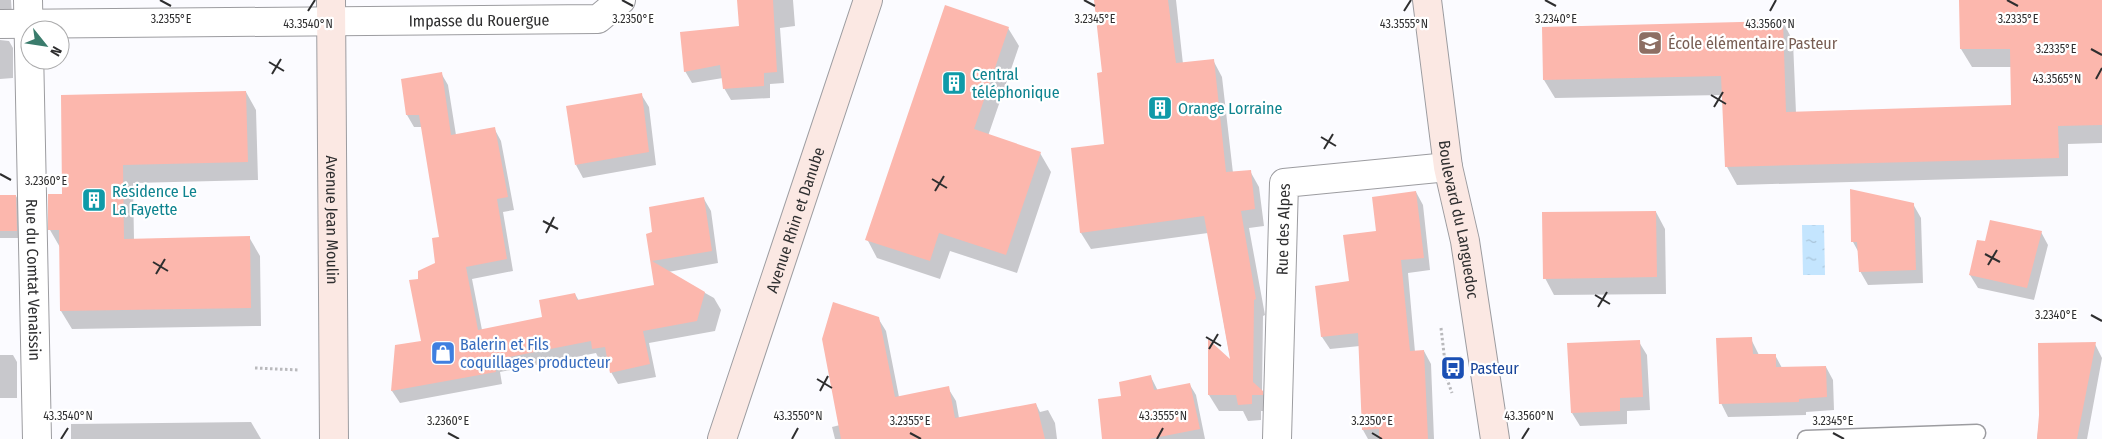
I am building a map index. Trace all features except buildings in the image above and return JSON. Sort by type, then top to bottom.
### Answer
[{"type":"street","name":"Impasse du Rouergue","points":[[0,24],[28,12],[331,10],[598,19],[621,0]]},
{"type":"street","name":"Avenue Rhin et Danube","points":[[722,439],[868,0]]},
{"type":"street","name":"Boulevard du Languedoc","points":[[1427,0],[1448,167],[1464,241],[1495,439]]},
{"type":"street","name":"Avenue Jean Moulin","points":[[331,10],[334,439]]},
{"type":"street","name":"Rue du Comtat Venaissin","points":[[28,12],[37,439]]},
{"type":"street","name":"Rue des Alpes","points":[[1277,439],[1284,183],[1448,167]]},
{"type":"lane","points":[[1806,439],[1978,433]]},
{"type":"path","points":[[255,368],[334,370]]},
{"type":"water","points":[[1802,225],[1824,225],[1825,275],[1803,275]]},
{"type":"place","name":"École élémentaire Pasteur","points":[[1650,43]]},
{"type":"place","name":"Central téléphonique","points":[[954,83]]},
{"type":"place","name":"Orange Lorraine","points":[[1160,108]]},
{"type":"place","name":"Résidence Le La Fayette","points":[[94,200]]},
{"type":"place","name":"Balerin et Fils coquillages producteur","points":[[443,353]]},
{"type":"place","name":"Pasteur","points":[[1453,368]]}]
